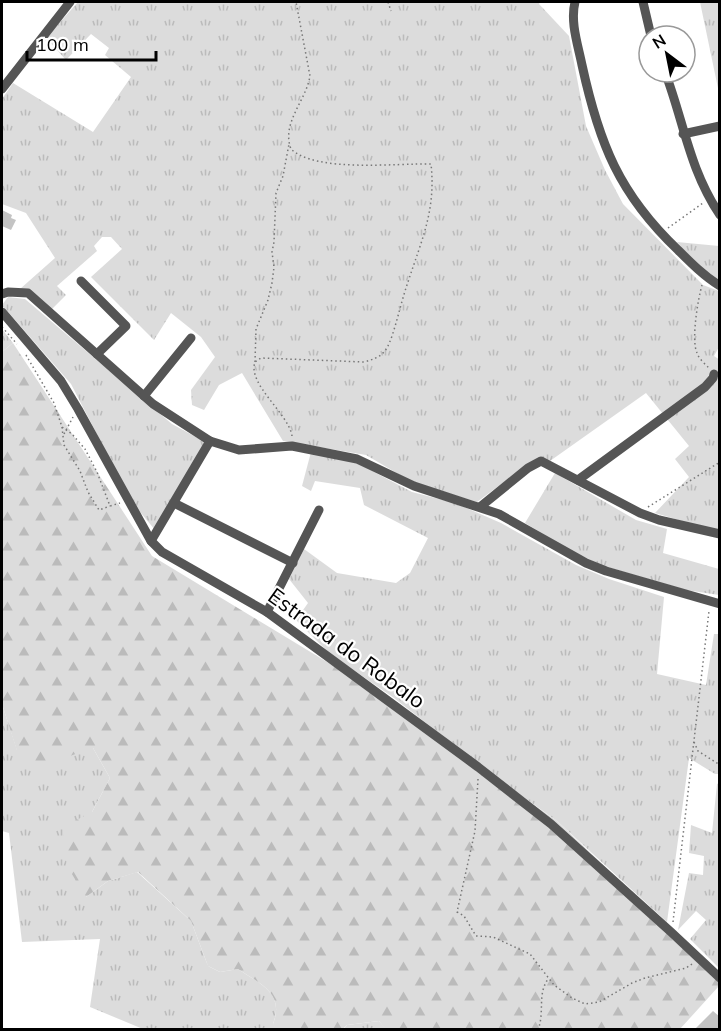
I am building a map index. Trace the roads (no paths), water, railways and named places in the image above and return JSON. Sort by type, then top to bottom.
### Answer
[{"type":"street","points":[[2,89],[70,2]]},
{"type":"street","points":[[575,2],[574,28],[590,101],[608,157],[634,202],[660,234],[706,278],[720,286]]},
{"type":"street","points":[[643,2],[648,24]]},
{"type":"street","points":[[668,84],[683,134],[702,186],[720,215]]},
{"type":"street","points":[[683,134],[720,126]]},
{"type":"street","points":[[81,281],[126,326],[97,354]]},
{"type":"street","points":[[2,294],[28,293],[153,404],[210,441],[239,450],[292,446],[357,459],[414,486],[499,514],[586,563],[606,571],[717,601]]},
{"type":"street","name":"Estrada do Robalo","points":[[2,312],[61,381],[151,541],[162,552],[267,612],[478,767],[551,824],[720,978]]},
{"type":"street","points":[[144,396],[191,338]]},
{"type":"street","points":[[578,480],[699,393],[710,382],[714,374]]},
{"type":"street","points":[[151,541],[210,441]]},
{"type":"street","points":[[480,507],[528,468],[541,461],[640,513],[659,520],[720,534]]},
{"type":"street","points":[[174,503],[293,563]]},
{"type":"street","points":[[267,612],[319,510]]}]
